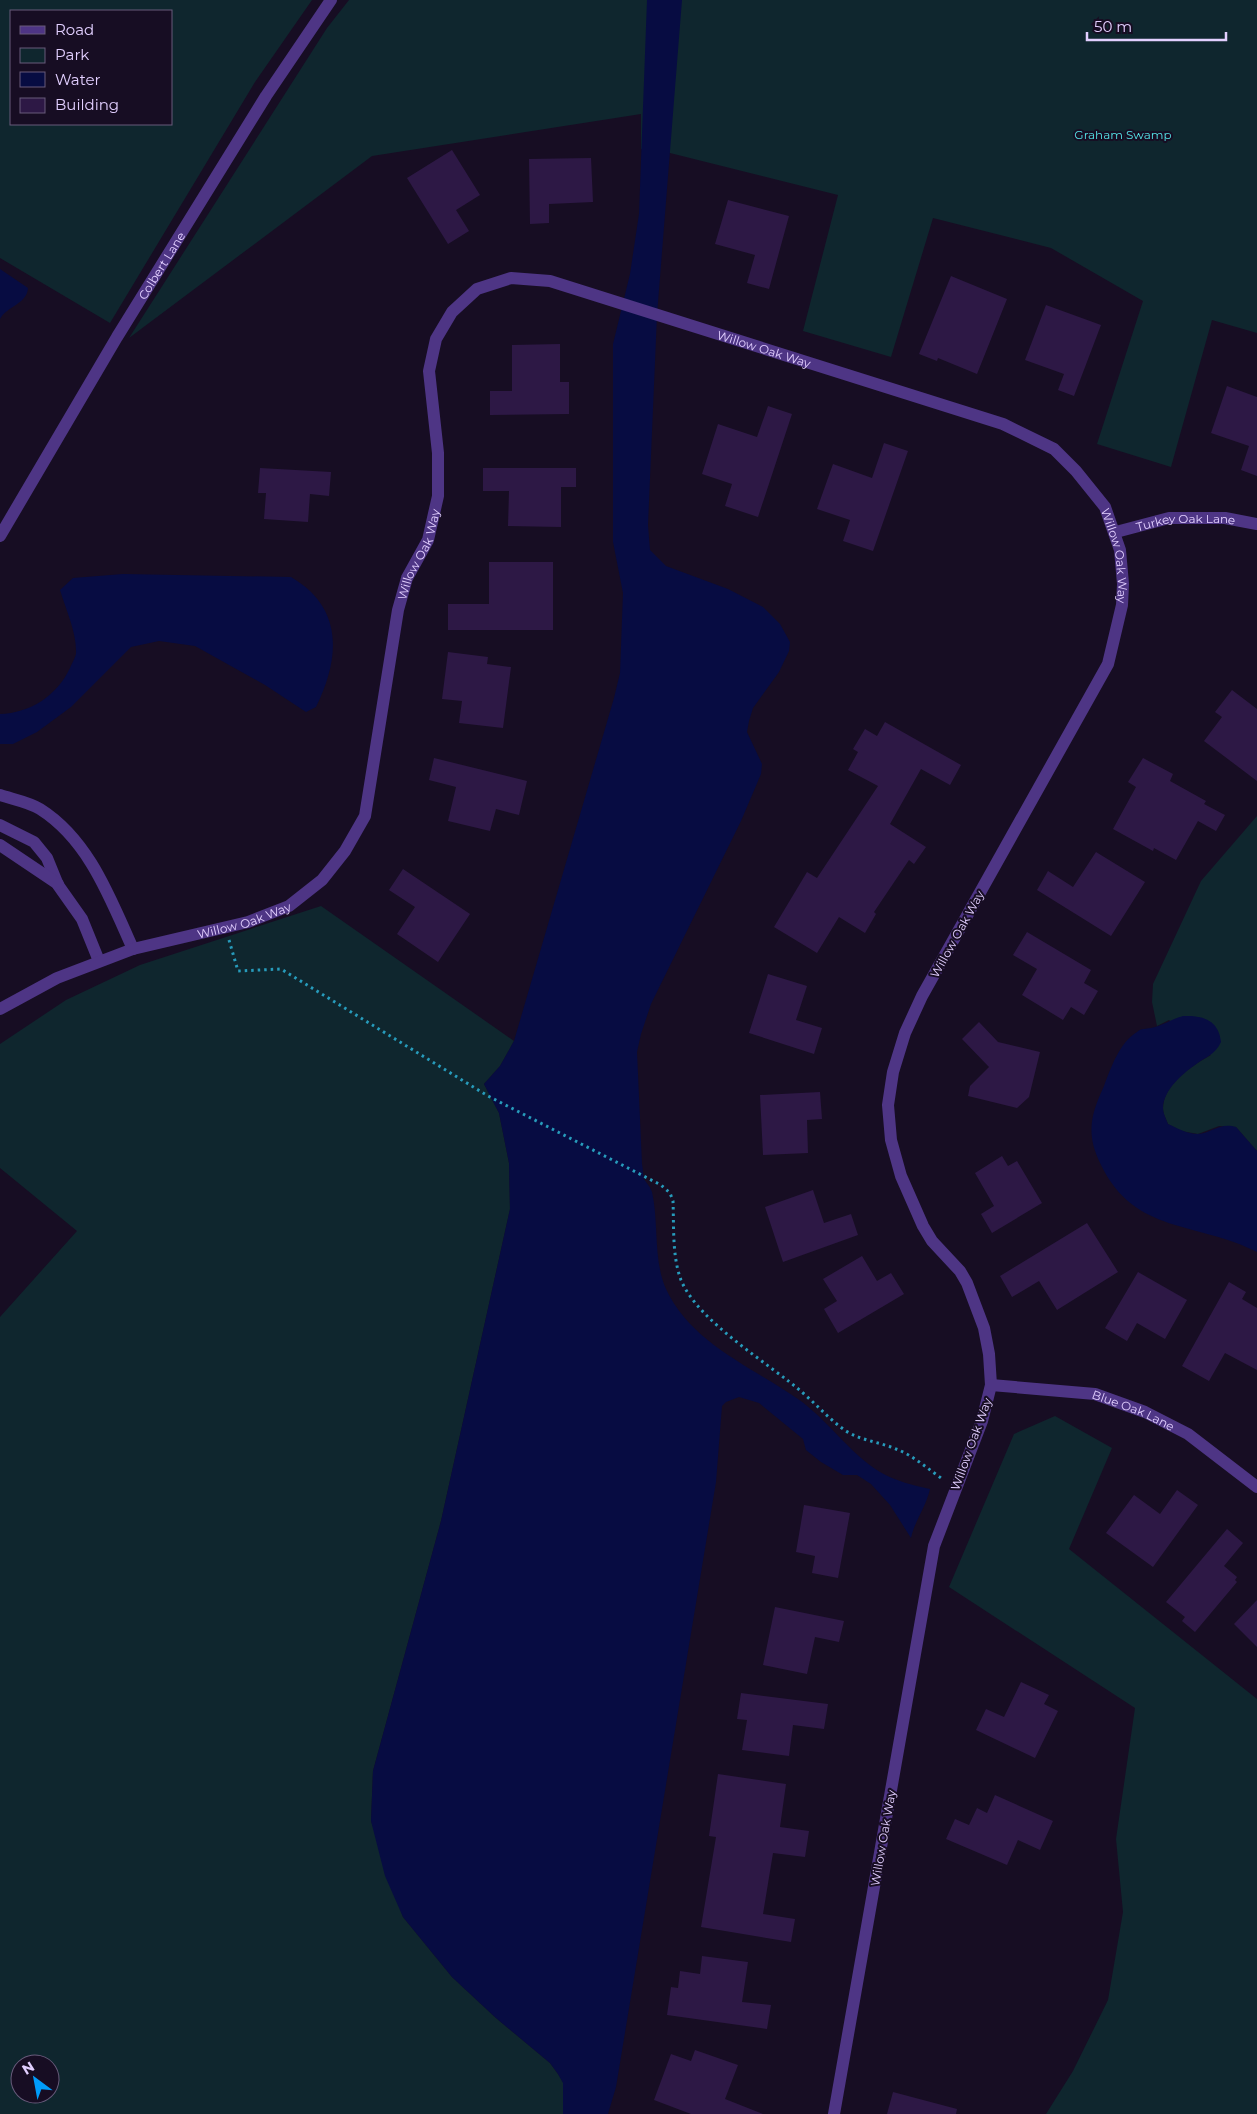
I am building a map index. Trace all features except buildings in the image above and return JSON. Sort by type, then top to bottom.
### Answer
[{"type":"street","name":"Colbert Lane","points":[[0,536],[117,337],[266,96],[331,0]]},
{"type":"street","name":"Willow Oak Way","points":[[0,1010],[57,978],[133,949],[248,922],[289,906],[322,880],[344,851],[365,816],[398,610],[407,578],[428,540],[438,496],[438,453],[429,371],[436,339],[452,312],[477,289],[511,278],[550,281],[1003,424],[1054,449],[1076,471],[1105,507],[1116,532],[1120,550],[1122,604],[1108,664],[915,1010],[898,1051],[889,1089],[890,1140],[901,1176],[923,1226],[932,1241],[960,1271],[967,1283],[984,1328],[989,1354],[990,1385],[982,1421],[934,1546],[834,2114]]},
{"type":"street","name":"Turkey Oak Lane","points":[[1116,532],[1169,518],[1225,518],[1257,524]]},
{"type":"street","points":[[0,795],[39,808],[68,832],[94,866],[133,949]]},
{"type":"street","points":[[0,825],[34,842],[47,858],[58,885],[82,919],[100,961]]},
{"type":"street","points":[[0,845],[58,885]]},
{"type":"street","name":"Blue Oak Lane","points":[[990,1385],[1095,1394],[1145,1412],[1188,1434],[1257,1487]]},
{"type":"path","points":[[226,928],[238,971],[281,970],[488,1096],[661,1185],[670,1193],[673,1201],[676,1264],[682,1282],[696,1303],[728,1334],[804,1394],[824,1415],[847,1432],[861,1439],[898,1449],[955,1488]]},
{"type":"green space","points":[[0,0],[312,0],[255,82],[110,323],[0,258]]},
{"type":"green space","name":"Graham Swamp","points":[[349,0],[1257,0],[1257,333],[1212,320],[1171,467],[1097,444],[1143,301],[1051,248],[933,218],[891,357],[803,331],[838,195],[670,153],[641,149],[641,114],[372,156],[129,338],[327,28]]},
{"type":"green space","points":[[1257,816],[1257,1151],[1236,1127],[1219,1126],[1198,1134],[1181,1131],[1168,1124],[1163,1109],[1168,1091],[1180,1076],[1211,1055],[1169,1020],[1157,1026],[1152,1002],[1153,984],[1201,881]]},
{"type":"green space","points":[[321,906],[514,1041],[500,1066],[484,1084],[499,1113],[509,1163],[510,1209],[441,1521],[373,1771],[371,1821],[403,1917],[452,1977],[496,2018],[550,2063],[563,2082],[563,2114],[0,2114],[0,1317],[77,1231],[0,1168],[0,1044],[66,1000],[140,965]]},
{"type":"green space","points":[[1055,1416],[1112,1448],[1069,1549],[1257,1699],[1257,2114],[1046,2114],[1073,2071],[1108,2000],[1123,1912],[1116,1839],[1135,1708],[949,1587],[1014,1434]]},
{"type":"water","points":[[647,0],[682,0],[657,315],[648,525],[650,550],[666,566],[728,589],[763,607],[780,624],[790,642],[789,651],[779,672],[753,708],[749,721],[747,732],[762,764],[761,774],[741,821],[651,1004],[637,1052],[642,1164],[644,1179],[651,1190],[654,1204],[659,1266],[666,1289],[677,1308],[707,1339],[809,1407],[858,1456],[880,1472],[892,1478],[930,1489],[911,1538],[890,1505],[871,1484],[857,1475],[843,1475],[821,1462],[806,1450],[803,1439],[759,1403],[739,1397],[726,1402],[722,1406],[716,1482],[616,2087],[608,2114],[563,2114],[563,2083],[550,2063],[496,2018],[452,1977],[403,1917],[385,1876],[371,1821],[373,1771],[441,1521],[510,1209],[509,1163],[499,1113],[484,1084],[500,1066],[514,1041],[620,673],[623,593],[613,542],[613,344],[630,274],[639,214]]},
{"type":"water","points":[[0,269],[28,288],[24,298],[0,319]]},
{"type":"water","points":[[123,574],[291,577],[308,589],[321,604],[329,619],[333,653],[330,670],[316,707],[306,712],[265,685],[195,646],[159,641],[131,647],[71,707],[37,732],[13,744],[0,744],[0,714],[22,710],[50,695],[64,678],[75,657],[76,646],[73,630],[60,590],[73,578]]},
{"type":"water","points":[[1183,1016],[1208,1020],[1217,1029],[1221,1042],[1213,1053],[1179,1078],[1170,1089],[1164,1102],[1164,1114],[1168,1124],[1194,1134],[1225,1126],[1236,1127],[1257,1151],[1257,1252],[1234,1242],[1169,1223],[1149,1215],[1131,1204],[1115,1188],[1096,1154],[1092,1135],[1093,1116],[1120,1049],[1140,1030],[1155,1027]]}]
